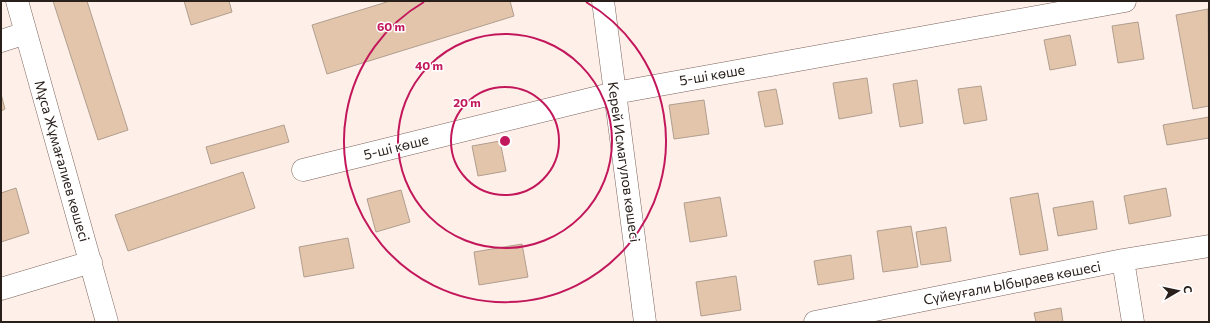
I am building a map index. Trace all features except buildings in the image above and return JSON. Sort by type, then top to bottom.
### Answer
[{"type":"street","name":"Мұса Жұмағалиев көшесі","points":[[18,1],[107,322]]},
{"type":"street","name":"Керей Исмагулов көшесі","points":[[603,1],[646,322]]},
{"type":"street","name":"5-шi көше","points":[[302,170],[615,93],[1125,1]]},
{"type":"street","points":[[1,41],[26,33]]},
{"type":"street","name":"Сүйеуғали Ыбыраев көшесi","points":[[815,322],[1123,260],[1209,246]]},
{"type":"street","points":[[1123,260],[1133,322]]},
{"type":"street","points":[[1,289],[91,262]]}]
